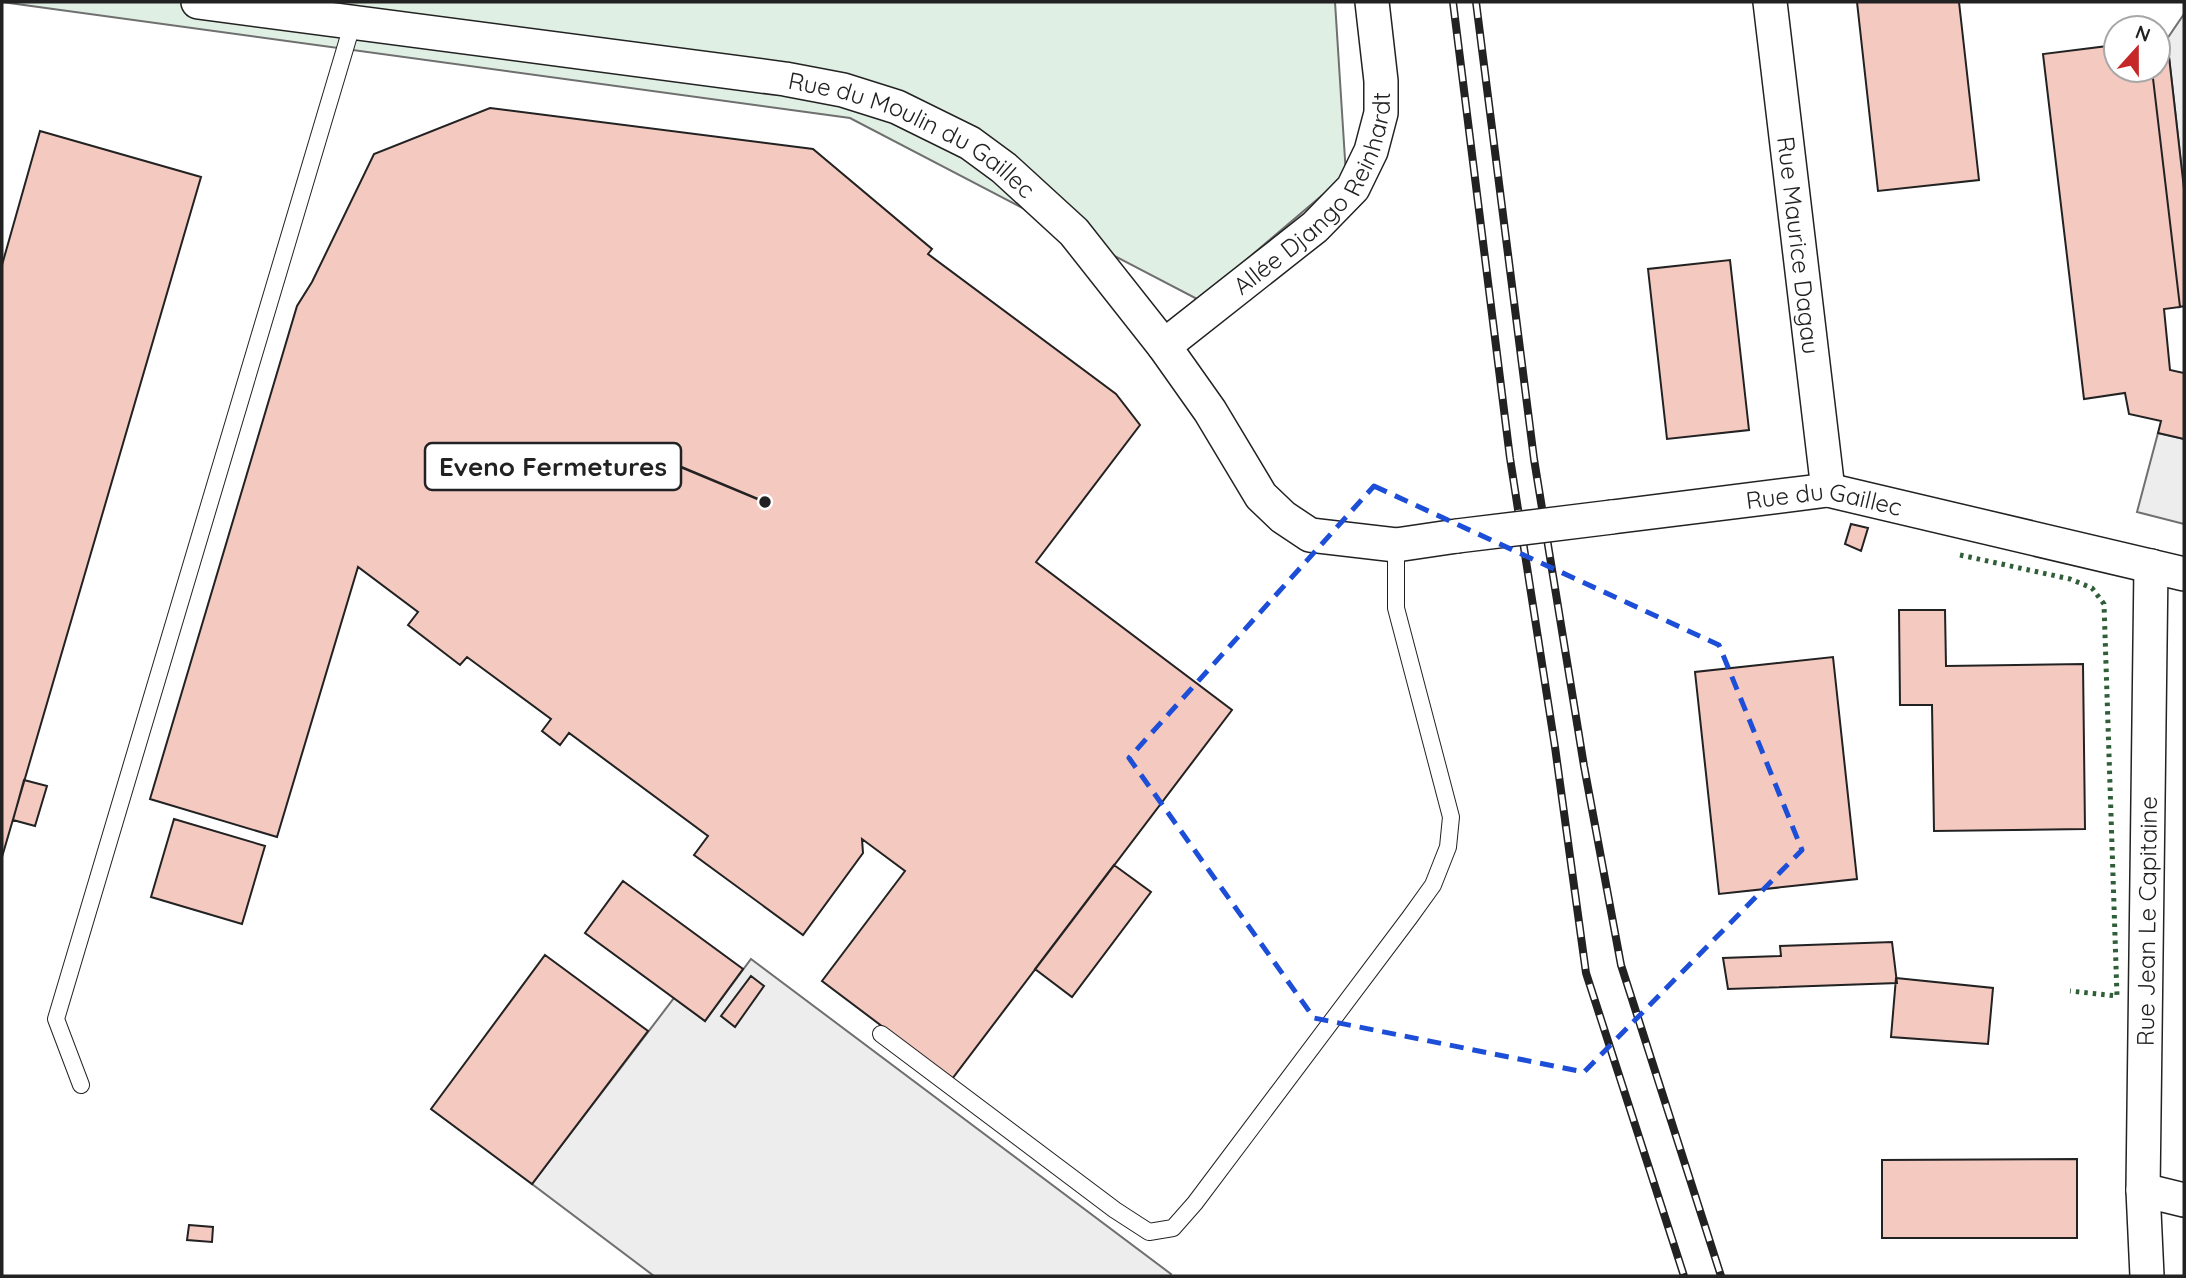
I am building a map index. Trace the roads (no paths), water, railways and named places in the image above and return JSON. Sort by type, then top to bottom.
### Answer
[{"type":"street","name":"Rue du Moulin du Gaillec","points":[[198,2],[785,79],[843,90],[897,107],[970,143],[1004,168],[1074,232],[1164,346],[1210,411],[1261,496],[1283,517],[1310,535],[1396,545],[1457,536]]},
{"type":"street","name":"Allée Django Reinhardt","points":[[1164,346],[1315,227],[1353,188],[1371,151],[1381,113],[1381,80],[1372,2]]},
{"type":"street","name":"Rue Maurice Dagau","points":[[1770,2],[1828,490]]},
{"type":"street","name":"Rue du Gaillec","points":[[1457,536],[1828,490],[2184,574]]},
{"type":"street","name":"Rue Jean Le Capitaine","points":[[2147,1276],[2143,1190],[2151,566]]},
{"type":"street","points":[[2143,1190],[2184,1200]]},
{"type":"lane","points":[[81,1085],[57,1019],[353,22]]},
{"type":"lane","points":[[881,1034],[1115,1210],[1149,1232],[1173,1228],[1195,1203],[1410,917],[1433,885],[1448,847],[1451,817],[1396,608],[1396,545]]},
{"type":"railway","points":[[1453,2],[1510,458],[1555,747],[1586,973],[1684,1276]]},
{"type":"railway","points":[[1476,2],[1534,459],[1584,766],[1621,965],[1721,1276]]},
{"type":"place","name":"Eveno Fermetures","points":[[765,502]]}]
